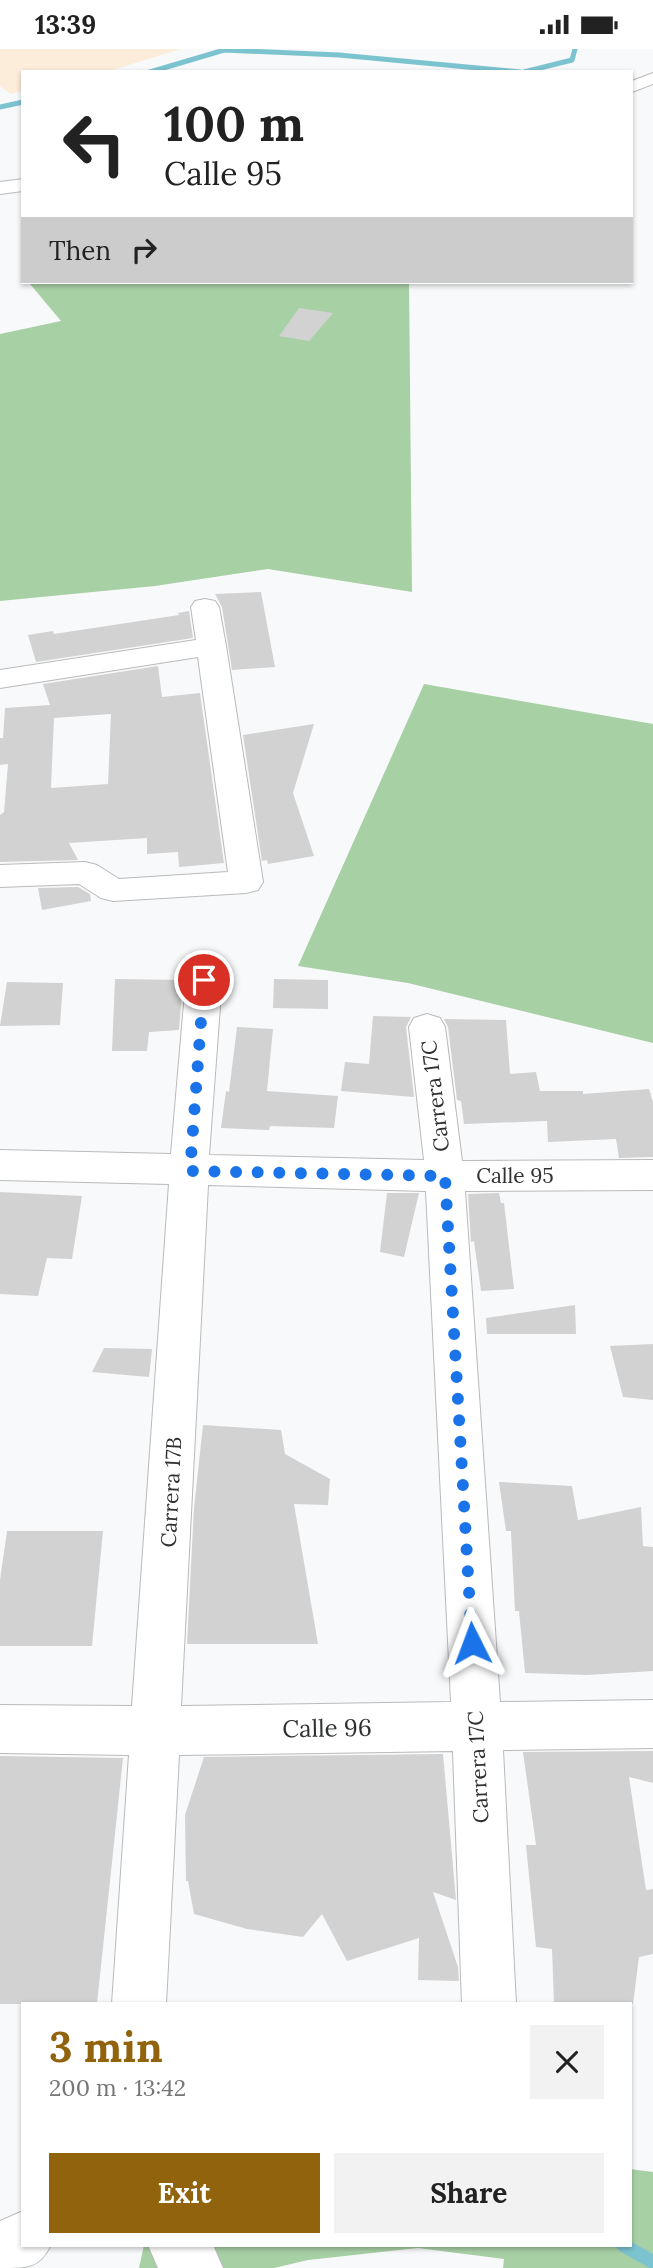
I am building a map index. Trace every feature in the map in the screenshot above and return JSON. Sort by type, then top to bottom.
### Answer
[{"type":"street","points":[[633,87],[653,78]]},
{"type":"street","points":[[0,188],[21,185]]},
{"type":"street","points":[[0,876],[85,873],[113,890],[246,882],[205,607]]},
{"type":"street","points":[[0,678],[212,646]]},
{"type":"street","name":"Carrera 17B","points":[[139,2002],[204,980]]},
{"type":"street","name":"Carrera 17C","points":[[427,1027],[445,1176],[477,1726],[489,2002]]},
{"type":"street","name":"Calle 95","points":[[0,1165],[445,1176],[653,1175]]},
{"type":"street","name":"Calle 96","points":[[0,1729],[157,1731],[653,1724]]},
{"type":"street","points":[[0,2254],[21,2242]]},
{"type":"street","points":[[179,2247],[193,2268]]},
{"type":"shaded area","points":[[0,49],[181,49],[113,70],[21,70],[21,92],[11,94],[0,86]]},
{"type":"green space","points":[[30,284],[409,284],[412,592],[268,569],[155,586],[0,601],[0,334],[61,321]]},
{"type":"green space","points":[[424,684],[653,724],[653,1043],[408,983],[298,966]]},
{"type":"green space","points":[[632,2169],[653,2172],[653,2268],[503,2268],[504,2259],[418,2248],[308,2260],[274,2268],[139,2268],[144,2247],[632,2247]]},
{"type":"building","points":[[299,308],[333,313],[309,341],[279,336]]},
{"type":"building","points":[[261,592],[275,667],[232,670],[222,607],[215,594]]},
{"type":"building","points":[[189,611],[193,638],[36,662],[28,635],[53,631],[54,634],[179,615],[178,613]]},
{"type":"building","points":[[158,666],[162,697],[200,693],[224,863],[179,867],[178,852],[147,854],[147,838],[69,843],[78,860],[0,862],[0,815],[4,812],[8,764],[0,765],[0,738],[3,738],[5,708],[50,705],[43,684]],"holes":[[[111,714],[108,784],[51,788],[54,718]]]},
{"type":"building","points":[[314,724],[293,793],[314,856],[268,864],[267,860],[262,861],[243,735]]},
{"type":"building","points":[[78,887],[90,894],[91,901],[42,910],[38,888]]},
{"type":"building","points":[[115,979],[183,980],[179,1030],[149,1032],[147,1051],[112,1051]]},
{"type":"building","points":[[274,979],[328,980],[328,1009],[273,1008]]},
{"type":"building","points":[[7,982],[63,983],[60,1025],[0,1026]]},
{"type":"building","points":[[373,1016],[411,1017],[406,1027],[414,1097],[341,1091],[345,1062],[369,1064]]},
{"type":"building","points":[[444,1019],[506,1020],[510,1074],[536,1072],[540,1091],[583,1091],[583,1094],[649,1089],[653,1102],[653,1157],[619,1158],[616,1139],[548,1142],[547,1121],[464,1124],[461,1101],[457,1100],[448,1027]]},
{"type":"building","points":[[237,1027],[273,1029],[267,1091],[338,1096],[334,1128],[221,1128],[226,1091],[229,1092]]},
{"type":"building","points":[[0,1192],[82,1196],[72,1259],[47,1258],[38,1296],[0,1294]]},
{"type":"building","points":[[387,1193],[419,1193],[404,1257],[380,1252]]},
{"type":"building","points":[[499,1193],[501,1203],[504,1203],[514,1289],[481,1291],[474,1241],[471,1242],[468,1194]]},
{"type":"building","points":[[575,1305],[576,1334],[487,1334],[486,1318]]},
{"type":"building","points":[[653,1344],[653,1400],[623,1397],[610,1346]]},
{"type":"building","points":[[104,1348],[152,1349],[149,1377],[92,1372]]},
{"type":"building","points":[[203,1425],[281,1430],[285,1454],[330,1479],[328,1505],[294,1504],[318,1644],[187,1644],[194,1508]]},
{"type":"building","points":[[499,1482],[572,1486],[578,1520],[641,1507],[643,1546],[653,1547],[653,1671],[587,1675],[525,1673],[519,1611],[515,1611],[511,1531],[506,1531]]},
{"type":"building","points":[[7,1531],[103,1531],[92,1646],[0,1646],[0,1580]]},
{"type":"building","points":[[653,1751],[653,1783],[629,1777],[646,1890],[653,1889],[653,1954],[639,1957],[633,2004],[554,2002],[552,1949],[536,1947],[526,1845],[536,1845],[523,1752]]},
{"type":"building","points":[[443,1754],[456,1900],[433,1892],[458,1967],[459,1981],[418,1980],[419,1938],[347,1961],[322,1914],[303,1937],[247,1929],[194,1914],[186,1881],[185,1815],[204,1757]]},
{"type":"building","points":[[0,1756],[123,1758],[97,2002],[0,2004]]},
{"type":"waterway","points":[[532,70],[572,60],[575,49]]},
{"type":"waterway","points":[[157,70],[224,50],[339,55],[499,70]]},
{"type":"waterway","points":[[0,107],[21,102]]},
{"type":"waterway","points":[[627,2247],[653,2262]]},
{"type":"route","points":[[204,980],[190,1171],[445,1176],[472,1643]]}]
